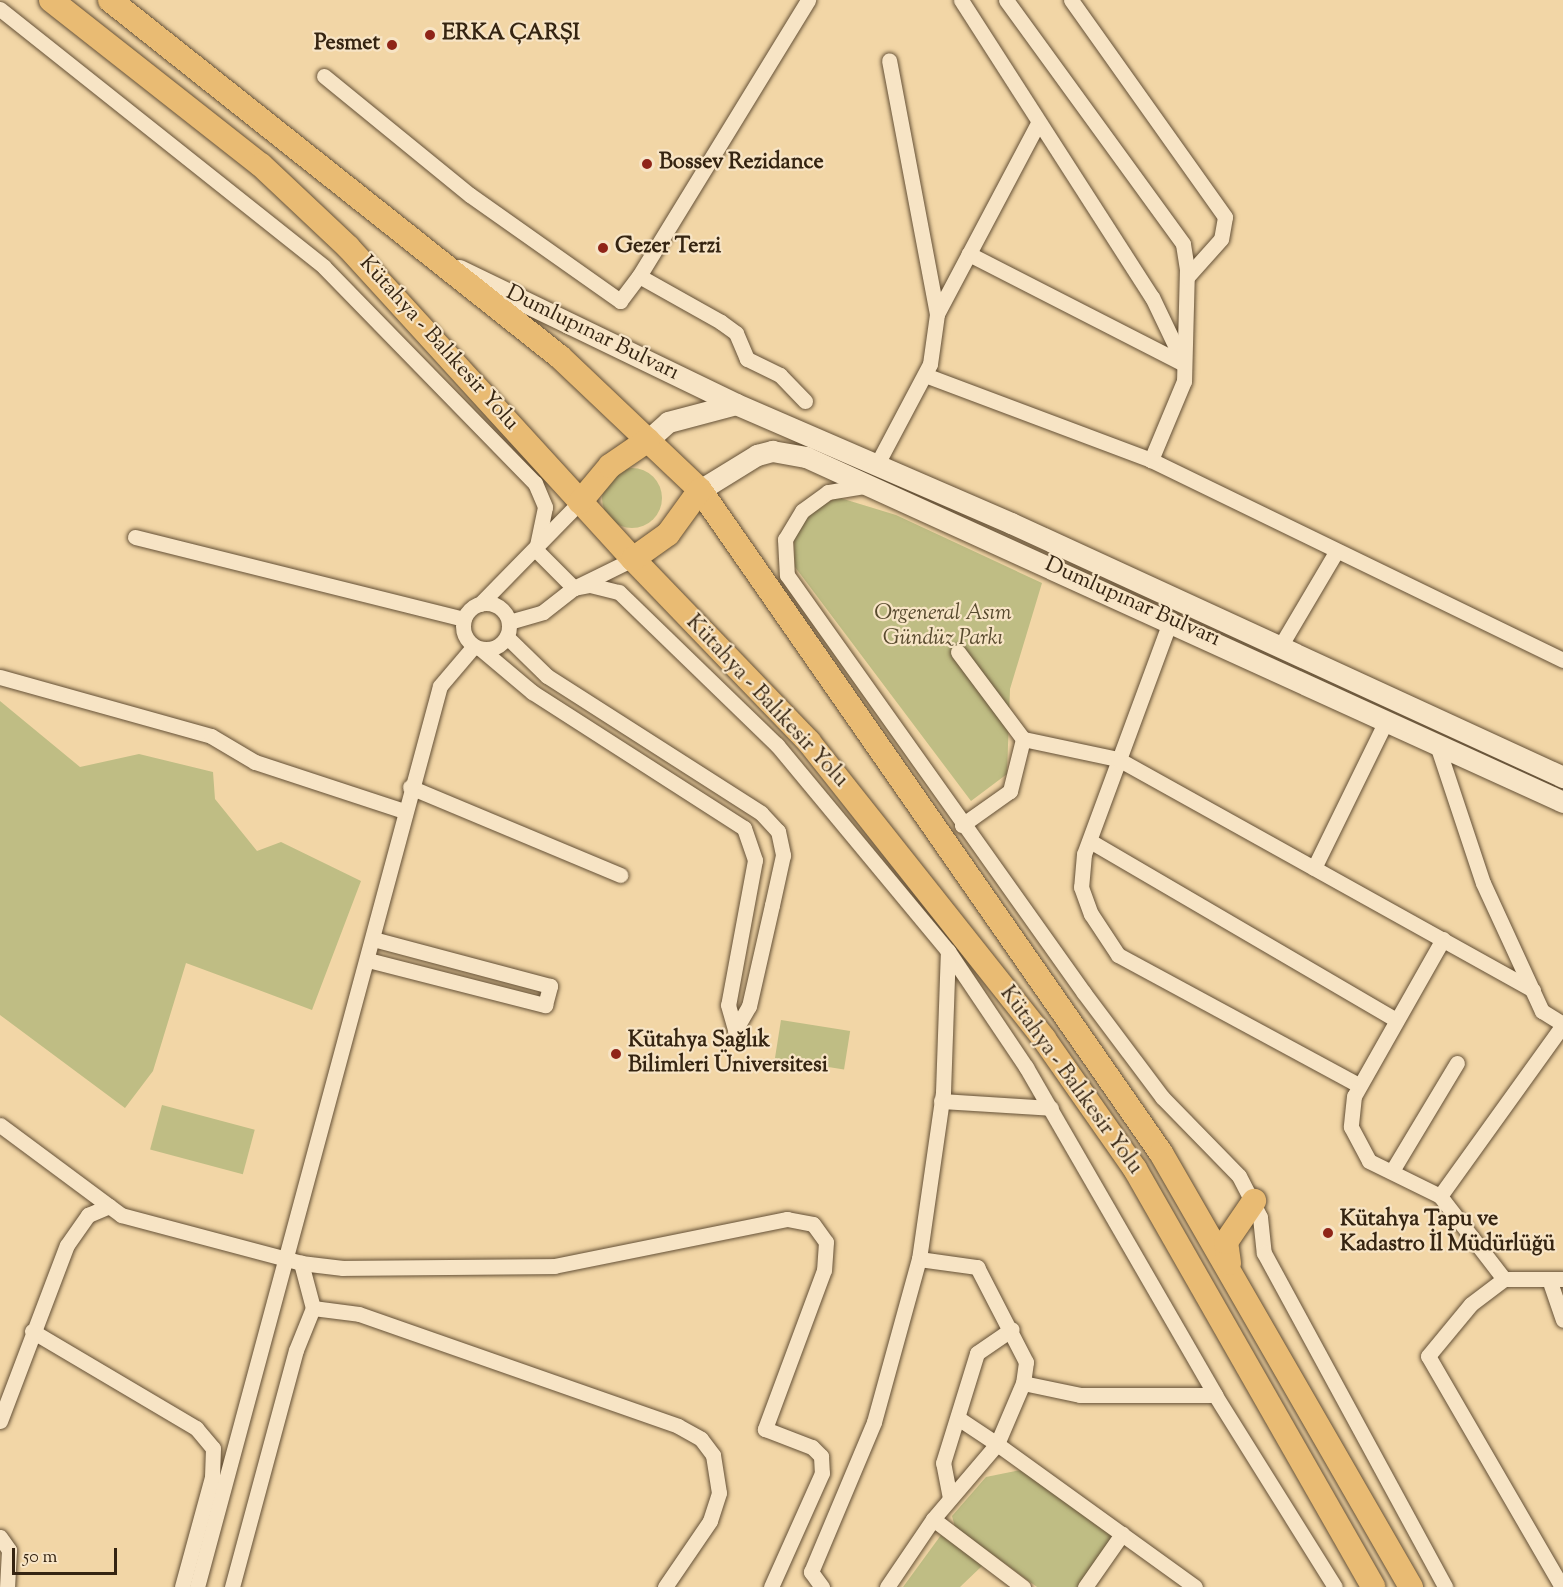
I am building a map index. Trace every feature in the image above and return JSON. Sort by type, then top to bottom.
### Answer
[{"type":"highway","name":"Kütahya - Balıkesir Yolu","points":[[51,0],[261,165],[348,247],[580,502],[624,564],[809,742],[1044,1039],[1135,1169],[1373,1587]]},
{"type":"highway","name":"Kütahya - Balıkesir Yolu","points":[[110,0],[448,265],[603,395],[700,490],[1161,1153],[1228,1263],[1410,1587]]},
{"type":"highway","points":[[580,502],[610,466],[648,440]]},
{"type":"highway","points":[[624,564],[668,534],[700,490]]},
{"type":"highway","points":[[1228,1263],[1226,1242],[1254,1201]]},
{"type":"main road","name":"Dumlupınar Bulvarı","points":[[448,265],[736,404],[873,476],[1384,723],[1563,802]]},
{"type":"main road","name":"Dumlupınar Bulvarı","points":[[648,440],[668,422],[736,404]]},
{"type":"main road","name":"Dumlupınar Bulvarı","points":[[700,490],[743,460],[772,451],[806,457],[873,476],[1281,645],[1563,777]]},
{"type":"street","points":[[324,76],[470,195],[620,301],[639,276],[808,0]]},
{"type":"street","points":[[961,0],[1152,297],[1184,363]]},
{"type":"street","points":[[1006,0],[1183,244],[1187,277],[1184,381],[1151,460]]},
{"type":"street","points":[[1071,0],[1224,217],[1221,239],[1187,277]]},
{"type":"street","points":[[0,9],[324,267],[535,483],[545,507],[536,550]]},
{"type":"street","points":[[889,60],[937,314]]},
{"type":"street","points":[[1038,123],[937,314],[925,375],[873,476],[828,492],[802,512],[785,540],[787,575],[962,825],[1162,1097],[1239,1176],[1254,1201],[1264,1253],[1445,1587]]},
{"type":"street","points":[[969,254],[1184,363]]},
{"type":"street","points":[[639,276],[722,322],[736,333],[747,359],[780,375],[805,401]]},
{"type":"street","points":[[925,375],[1151,460],[1336,552],[1563,660]]},
{"type":"street","points":[[480,604],[495,605],[508,629],[547,676],[728,791],[778,831],[783,855],[779,875],[749,1006],[735,1030],[728,1005],[755,860],[744,828],[532,692],[464,634],[464,619],[536,550],[580,502]]},
{"type":"street","points":[[135,537],[464,619]]},
{"type":"street","points":[[536,550],[574,588]]},
{"type":"street","points":[[1281,645],[1336,552]]},
{"type":"street","points":[[197,1587],[281,1261],[368,960],[410,787],[440,686],[478,648],[496,647],[508,629],[543,612],[574,588],[624,564]]},
{"type":"street","points":[[619,592],[624,564]]},
{"type":"street","points":[[574,588],[590,585],[619,592],[777,745],[948,951],[1051,1108],[1215,1395],[1335,1587]]},
{"type":"street","points":[[1171,619],[1118,759],[1090,841],[1081,887],[1118,955],[1358,1085]]},
{"type":"street","points":[[958,652],[1023,739],[1118,759],[1533,990]]},
{"type":"street","points":[[0,677],[211,736],[255,762],[404,811]]},
{"type":"street","points":[[1314,868],[1384,723]]},
{"type":"street","points":[[962,825],[1010,791],[1023,739]]},
{"type":"street","points":[[1438,748],[1483,883],[1542,1011],[1563,1025],[1440,1196]]},
{"type":"street","points":[[410,787],[620,875]]},
{"type":"street","points":[[1090,841],[1396,1020]]},
{"type":"street","points":[[368,960],[545,1005],[550,986],[373,939]]},
{"type":"street","points":[[1443,939],[1358,1085],[1351,1127],[1358,1148],[1369,1161],[1440,1196],[1504,1279]]},
{"type":"street","points":[[822,1587],[810,1572],[874,1422],[919,1259],[941,1101],[948,951]]},
{"type":"street","points":[[1392,1171],[1457,1063]]},
{"type":"street","points":[[941,1101],[1051,1108]]},
{"type":"street","points":[[0,1125],[121,1215],[281,1261],[343,1268],[554,1266],[787,1219],[813,1224],[826,1242],[824,1270],[765,1429],[812,1447],[821,1456],[822,1473],[771,1587]]},
{"type":"street","points":[[0,1421],[32,1331],[77,1226],[109,1206]]},
{"type":"street","points":[[887,1587],[933,1519],[997,1444],[1023,1383],[1026,1362],[1012,1329],[977,1267],[919,1259]]},
{"type":"street","points":[[232,1587],[296,1350],[313,1308],[302,1263]]},
{"type":"street","points":[[1562,1587],[1428,1356],[1471,1304],[1504,1279],[1556,1281],[1563,1320]]},
{"type":"street","points":[[313,1308],[359,1314],[678,1426],[700,1439],[713,1455],[719,1493],[710,1521],[665,1587]]},
{"type":"street","points":[[950,1498],[943,1463],[977,1353],[1012,1329]]},
{"type":"street","points":[[32,1331],[196,1428],[213,1448],[214,1469],[183,1587]]},
{"type":"street","points":[[1023,1383],[1080,1395],[1215,1395]]},
{"type":"street","points":[[958,1418],[1122,1534],[1185,1584]]},
{"type":"street","points":[[933,1519],[1023,1587]]},
{"type":"street","points":[[1085,1587],[1122,1534]]},
{"type":"street","points":[[0,1537],[11,1566],[7,1587]]},
{"type":"green space","points":[[626,468],[638,468],[649,473],[657,481],[662,498],[660,510],[649,523],[638,528],[626,528],[615,523],[607,515],[602,504],[602,492],[607,481],[615,473]]},
{"type":"green space","name":"Orgeneral Asım Gündüz Parkı","points":[[837,497],[896,515],[1042,583],[1010,689],[1007,774],[971,801],[795,567],[794,539],[809,514]]},
{"type":"green space","points":[[0,701],[80,767],[139,754],[213,772],[215,799],[257,851],[281,842],[361,881],[312,1010],[186,963],[153,1071],[125,1108],[0,1015]]},
{"type":"green space","points":[[781,1020],[850,1031],[844,1069],[775,1059]]},
{"type":"green space","points":[[162,1105],[255,1130],[243,1174],[150,1149]]},
{"type":"green space","points":[[1021,1470],[1113,1536],[1077,1587],[1037,1587],[955,1527],[952,1516],[986,1477]]},
{"type":"green space","points":[[941,1535],[983,1565],[960,1587],[903,1587]]},
{"type":"place","name":"ERKA ÇARŞI","points":[[430,35]]},
{"type":"place","name":"Pesmet","points":[[392,45]]},
{"type":"place","name":"Bossev Rezidance","points":[[647,164]]},
{"type":"place","name":"Gezer Terzi","points":[[603,248]]},
{"type":"place","name":"Kütahya Sağlık Bilimleri Üniversitesi","points":[[616,1054]]},
{"type":"place","name":"Kütahya Tapu ve Kadastro İl Müdürlüğü","points":[[1328,1233]]}]
